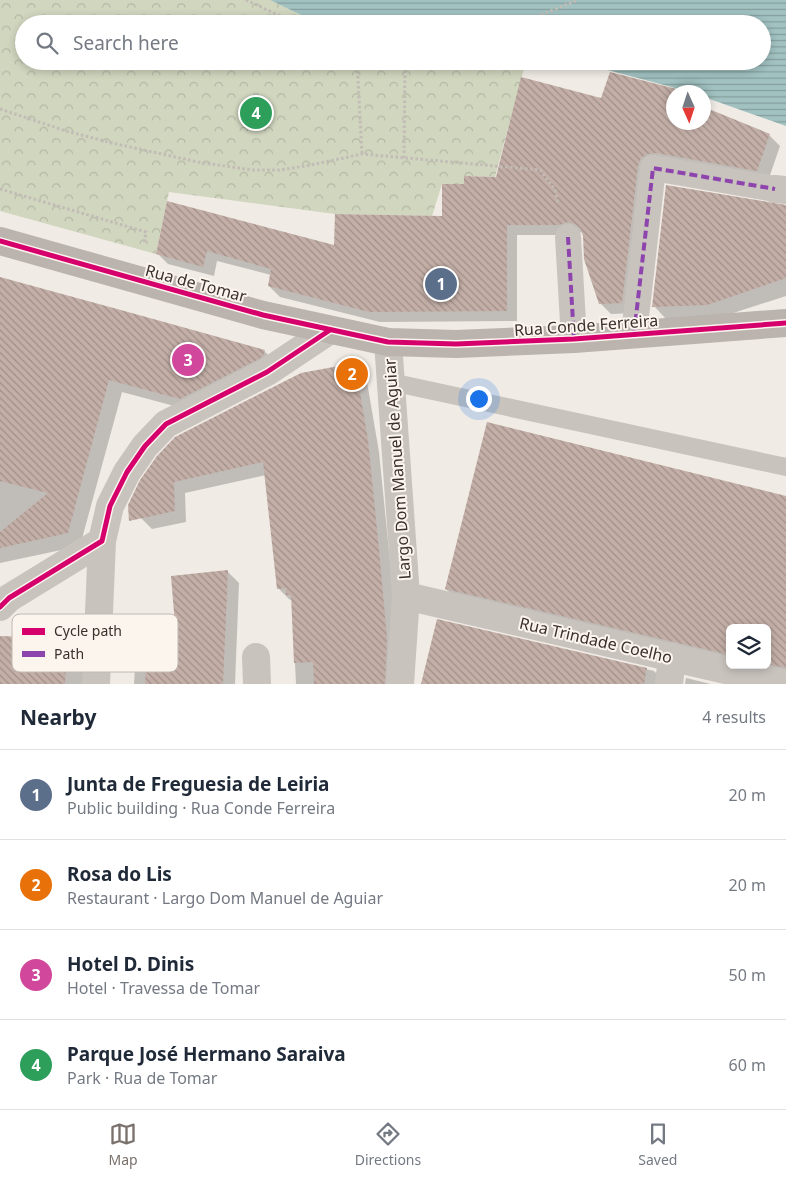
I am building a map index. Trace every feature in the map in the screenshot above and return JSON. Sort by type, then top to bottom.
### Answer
[{"type":"main road","name":"Rua de Tomar","points":[[0,241],[263,314],[388,342]]},
{"type":"main road","name":"Rua Conde Ferreira","points":[[388,342],[456,344],[574,339],[786,323]]},
{"type":"street","points":[[634,334],[653,168],[780,189]]},
{"type":"street","points":[[568,237],[574,339]]},
{"type":"street","points":[[99,614],[102,541],[110,506],[127,472],[145,446],[166,424],[267,372],[330,330]]},
{"type":"street","name":"Largo Dom Manuel de Aguiar","points":[[388,342],[406,596],[400,684]]},
{"type":"street","points":[[0,607],[9,598],[102,541]]},
{"type":"street","name":"Rua Trindade Coelho","points":[[406,596],[786,684]]},
{"type":"street","points":[[256,657],[257,684]]},
{"type":"street","points":[[668,684],[672,657]]},
{"type":"lane","points":[[391,382],[786,467]]},
{"type":"path","points":[[246,0],[277,15]]},
{"type":"path","points":[[540,15],[578,0]]},
{"type":"path","points":[[357,70],[362,154]]},
{"type":"path","points":[[404,158],[405,70]]},
{"type":"path","points":[[0,109],[66,131],[112,143],[180,158],[252,170],[296,168],[362,154],[540,170],[555,190]]},
{"type":"path","points":[[0,189],[146,232],[143,248]]},
{"type":"green space","points":[[0,0],[270,0],[301,15],[15,15],[15,70],[524,70],[495,177],[464,176],[464,184],[442,184],[432,216],[335,214],[169,192],[156,254],[0,211]]},
{"type":"water","points":[[270,0],[786,0],[786,126],[711,99],[711,85],[666,86],[608,70],[771,70],[771,15],[301,15]]},
{"type":"building","points":[[610,72],[666,86],[666,130],[711,130],[711,110],[770,134],[757,171],[656,153],[648,154],[641,158],[638,166],[622,303],[599,304],[584,259],[581,229],[575,224],[568,222],[559,225],[507,225],[507,311],[369,312],[268,286],[271,269],[207,251],[203,267],[156,254],[167,201],[334,245],[335,214],[442,216],[442,184],[464,184],[464,176],[496,177],[521,77],[601,98]]},
{"type":"building","points":[[666,185],[786,205],[786,278],[707,305],[652,307]]},
{"type":"building","points":[[0,277],[265,350],[263,356],[259,359],[180,399],[109,380],[68,533],[0,548],[0,532],[48,493],[0,481]]},
{"type":"building","points":[[355,363],[368,440],[379,549],[387,639],[385,684],[314,684],[313,662],[294,663],[291,595],[286,595],[286,588],[277,589],[263,462],[174,482],[175,511],[129,521],[128,505],[140,480],[157,456],[175,437],[301,373]]},
{"type":"building","points":[[487,422],[786,496],[786,668],[771,665],[771,624],[726,624],[726,654],[445,589]]},
{"type":"building","points":[[228,570],[223,684],[145,684],[146,672],[178,672],[178,614],[174,614],[171,576]]},
{"type":"building","points":[[437,619],[647,668],[644,684],[421,684]]},
{"type":"building","points":[[0,636],[12,636],[12,672],[66,672],[65,684],[0,684]]},
{"type":"marked path","points":[[634,334],[653,168],[775,189]]},
{"type":"marked path","points":[[568,237],[574,339]]},
{"type":"cycle path","points":[[0,241],[263,315],[388,342],[456,344],[574,339],[786,323]]},
{"type":"cycle path","points":[[0,607],[9,598],[102,541],[110,506],[127,472],[145,446],[166,424],[267,372],[330,330]]},
{"type":"place","name":"Parque José Hermano Saraiva","points":[[256,113]]},
{"type":"place","name":"Junta de Freguesia de Leiria","points":[[441,284]]},
{"type":"place","name":"Hotel D. Dinis","points":[[188,360]]},
{"type":"place","name":"Rosa do Lis","points":[[352,374]]}]
